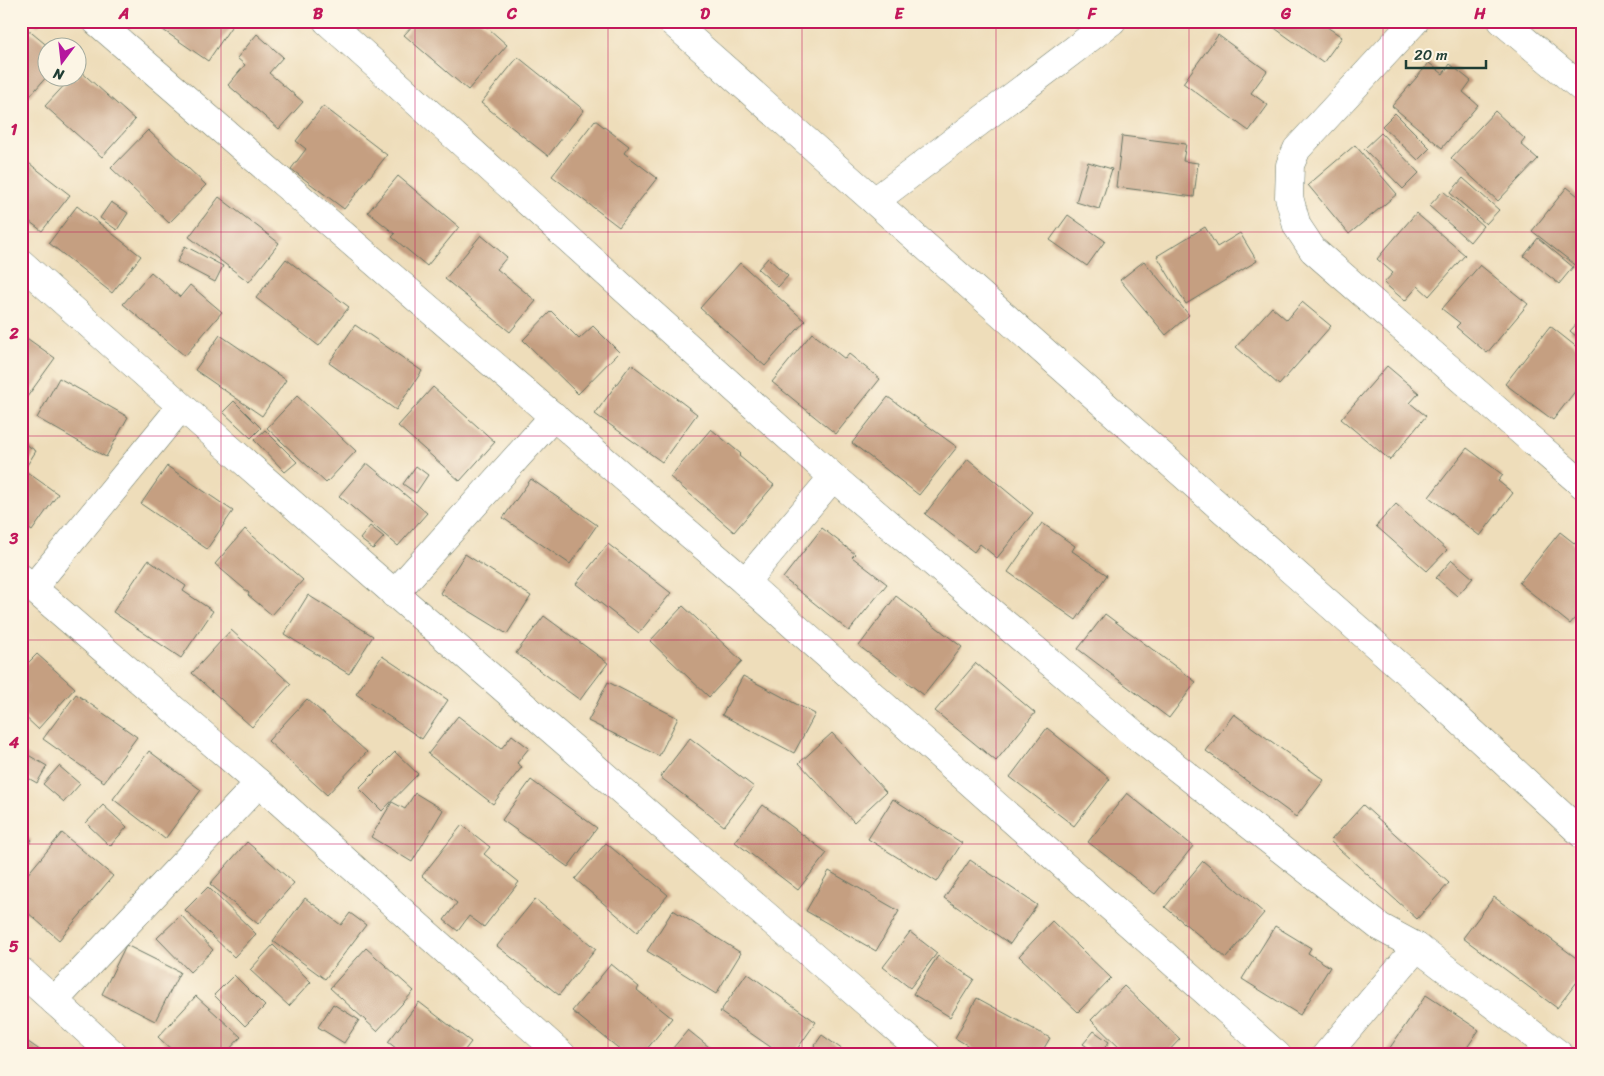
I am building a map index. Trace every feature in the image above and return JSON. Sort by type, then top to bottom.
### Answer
[{"type":"street","points":[[96,21],[745,582],[1277,1055]]},
{"type":"street","points":[[327,21],[833,477],[1134,734],[1380,927],[1417,947],[1560,1055]]},
{"type":"street","points":[[671,21],[1422,685],[1583,835]]},
{"type":"street","points":[[876,201],[1112,21]]},
{"type":"street","points":[[1415,21],[1297,149],[1290,165],[1289,197],[1297,226],[1313,250],[1583,485]]},
{"type":"street","points":[[1502,21],[1583,89]]},
{"type":"street","points":[[21,263],[181,407],[394,594],[927,1055]]},
{"type":"street","points":[[181,407],[27,584],[259,783],[562,1055]]},
{"type":"street","points":[[394,594],[554,416]]},
{"type":"street","points":[[745,582],[833,477]]},
{"type":"street","points":[[54,1001],[259,783]]},
{"type":"street","points":[[1326,1055],[1417,947]]},
{"type":"street","points":[[21,970],[114,1055]]},
{"type":"building","points":[[31,21],[42,21],[38,26]]},
{"type":"building","points":[[150,21],[235,21],[208,61]]},
{"type":"building","points":[[417,21],[480,21],[507,45],[468,90],[404,35]]},
{"type":"building","points":[[1265,21],[1327,21],[1324,25],[1342,37],[1323,63]]},
{"type":"building","points":[[1575,21],[1583,21],[1583,28]]},
{"type":"building","points":[[21,24],[38,38],[38,87],[30,96],[21,89]]},
{"type":"building","points":[[257,34],[283,57],[269,73],[303,102],[279,129],[228,85],[245,65],[237,58]]},
{"type":"building","points":[[1218,35],[1267,71],[1251,93],[1268,105],[1249,131],[1183,83]]},
{"type":"building","points":[[518,57],[584,110],[548,156],[481,103]]},
{"type":"building","points":[[1429,63],[1443,74],[1450,64],[1471,81],[1463,92],[1478,105],[1442,148],[1392,106]]},
{"type":"building","points":[[88,78],[135,120],[102,157],[45,106],[62,88],[88,88]]},
{"type":"building","points":[[323,106],[387,155],[344,209],[291,169],[306,149],[296,141]]},
{"type":"building","points":[[1495,111],[1525,139],[1521,144],[1538,159],[1498,201],[1451,158]]},
{"type":"building","points":[[1395,113],[1430,148],[1418,160],[1382,126]]},
{"type":"building","points":[[595,120],[629,146],[624,153],[657,178],[619,227],[552,176]]},
{"type":"building","points":[[148,130],[206,185],[169,223],[111,168]]},
{"type":"building","points":[[1381,133],[1419,173],[1403,189],[1364,149]]},
{"type":"building","points":[[1122,136],[1186,144],[1183,161],[1198,163],[1194,197],[1116,187]]},
{"type":"building","points":[[1355,145],[1397,194],[1349,234],[1308,185]]},
{"type":"building","points":[[21,157],[70,195],[42,231],[21,215]]},
{"type":"building","points":[[1088,162],[1112,169],[1099,209],[1076,202]]},
{"type":"building","points":[[398,176],[459,227],[427,266],[392,237],[395,234],[368,212]]},
{"type":"building","points":[[1463,178],[1499,210],[1486,224],[1450,193]]},
{"type":"building","points":[[1567,187],[1583,200],[1583,271],[1532,231]]},
{"type":"building","points":[[1443,191],[1483,226],[1470,242],[1429,206]]},
{"type":"building","points":[[219,197],[279,243],[249,282],[189,237]]},
{"type":"building","points":[[111,202],[128,213],[117,230],[100,218]]},
{"type":"building","points":[[77,206],[141,256],[112,293],[49,243]]},
{"type":"building","points":[[1416,213],[1465,255],[1429,296],[1418,286],[1405,301],[1384,283],[1393,273],[1377,259]]},
{"type":"building","points":[[1068,215],[1105,241],[1087,266],[1050,240]]},
{"type":"building","points":[[1205,227],[1217,247],[1240,233],[1257,261],[1186,304],[1157,256]]},
{"type":"building","points":[[481,235],[507,257],[497,269],[536,301],[510,332],[445,279]]},
{"type":"building","points":[[1538,238],[1573,267],[1559,284],[1524,256]]},
{"type":"building","points":[[185,246],[223,266],[215,282],[177,262]]},
{"type":"building","points":[[768,258],[788,276],[778,287],[758,269]]},
{"type":"building","points":[[286,259],[349,307],[319,346],[256,298]]},
{"type":"building","points":[[1144,261],[1189,315],[1166,335],[1120,280]]},
{"type":"building","points":[[740,263],[805,321],[765,366],[700,308]]},
{"type":"building","points":[[1480,265],[1528,304],[1487,353],[1456,327],[1460,323],[1442,309]]},
{"type":"building","points":[[151,272],[180,297],[190,285],[222,312],[185,356],[123,304]]},
{"type":"building","points":[[1302,302],[1331,326],[1279,385],[1236,347],[1272,307],[1287,320]]},
{"type":"building","points":[[551,311],[579,339],[593,326],[619,352],[578,394],[523,340]]},
{"type":"building","points":[[1583,317],[1583,342],[1570,331]]},
{"type":"building","points":[[355,325],[422,371],[396,410],[329,363]]},
{"type":"building","points":[[1550,326],[1583,352],[1583,381],[1553,420],[1505,384]]},
{"type":"building","points":[[812,333],[845,359],[849,354],[880,379],[836,434],[772,382]]},
{"type":"building","points":[[21,334],[55,358],[27,397],[21,393]]},
{"type":"building","points":[[220,335],[286,380],[262,416],[195,370]]},
{"type":"building","points":[[631,364],[697,414],[662,462],[595,414]]},
{"type":"building","points":[[1387,366],[1419,393],[1410,403],[1426,416],[1390,460],[1341,419]]},
{"type":"building","points":[[59,378],[128,417],[106,457],[37,418]]},
{"type":"building","points":[[433,387],[495,442],[460,481],[398,426]]},
{"type":"building","points":[[297,396],[356,451],[326,483],[267,428]]},
{"type":"building","points":[[888,397],[957,447],[919,495],[852,443]]},
{"type":"building","points":[[234,401],[261,428],[251,438],[223,412]]},
{"type":"building","points":[[711,429],[741,454],[739,456],[774,485],[734,532],[670,477]]},
{"type":"building","points":[[265,430],[297,462],[285,472],[254,440]]},
{"type":"building","points":[[21,441],[36,451],[24,470],[58,494],[32,531],[21,523]]},
{"type":"building","points":[[1467,448],[1503,475],[1498,481],[1513,493],[1480,536],[1429,497]]},
{"type":"building","points":[[968,459],[1033,513],[997,558],[980,544],[974,552],[925,514]]},
{"type":"building","points":[[367,463],[427,513],[398,546],[339,496]]},
{"type":"building","points":[[167,466],[233,511],[207,549],[141,504]]},
{"type":"building","points":[[416,466],[428,475],[416,493],[403,484]]},
{"type":"building","points":[[531,479],[597,525],[570,564],[503,518]]},
{"type":"building","points":[[1396,504],[1447,550],[1427,571],[1376,526]]},
{"type":"building","points":[[1042,523],[1075,546],[1072,551],[1107,575],[1076,620],[1008,572]]},
{"type":"building","points":[[370,526],[384,537],[373,549],[360,539]]},
{"type":"building","points":[[822,528],[855,554],[852,557],[887,584],[849,631],[783,578]]},
{"type":"building","points":[[245,529],[303,580],[272,615],[215,564]]},
{"type":"building","points":[[1560,532],[1583,550],[1583,608],[1570,624],[1519,583]]},
{"type":"building","points":[[608,544],[671,593],[639,633],[576,584]]},
{"type":"building","points":[[465,554],[531,596],[507,634],[440,593]]},
{"type":"building","points":[[148,560],[186,586],[183,591],[213,611],[181,658],[113,612]]},
{"type":"building","points":[[1452,560],[1473,578],[1457,596],[1436,578]]},
{"type":"building","points":[[308,595],[373,636],[349,674],[284,634]]},
{"type":"building","points":[[896,596],[962,647],[924,695],[859,646]]},
{"type":"building","points":[[683,606],[742,661],[709,697],[650,641]]},
{"type":"building","points":[[1105,614],[1196,682],[1169,718],[1078,649]]},
{"type":"building","points":[[544,616],[608,663],[580,700],[516,653]]},
{"type":"building","points":[[231,630],[291,684],[252,727],[192,673]]},
{"type":"building","points":[[37,654],[75,688],[38,729],[21,713],[21,670]]},
{"type":"building","points":[[382,656],[448,700],[422,739],[356,694]]},
{"type":"building","points":[[976,663],[1035,713],[996,761],[935,711]]},
{"type":"building","points":[[743,676],[815,714],[794,753],[722,715]]},
{"type":"building","points":[[608,682],[678,718],[659,756],[588,721]]},
{"type":"building","points":[[76,694],[137,737],[104,782],[43,739]]},
{"type":"building","points":[[307,699],[367,752],[327,795],[268,741]]},
{"type":"building","points":[[1234,714],[1324,780],[1296,817],[1206,751]]},
{"type":"building","points":[[458,716],[501,749],[512,735],[529,748],[517,763],[522,767],[493,804],[428,754]]},
{"type":"building","points":[[1047,728],[1110,779],[1074,826],[1010,777]]},
{"type":"building","points":[[832,733],[886,792],[854,822],[799,763]]},
{"type":"building","points":[[690,738],[754,787],[724,826],[660,777]]},
{"type":"building","points":[[149,751],[201,790],[165,839],[113,799]]},
{"type":"building","points":[[23,752],[47,766],[37,783],[21,774],[21,755]]},
{"type":"building","points":[[395,752],[418,774],[382,811],[359,788]]},
{"type":"building","points":[[59,766],[80,784],[64,802],[43,784]]},
{"type":"building","points":[[531,780],[597,828],[568,867],[502,820]]},
{"type":"building","points":[[415,793],[443,810],[412,862],[371,837],[392,802],[405,809]]},
{"type":"building","points":[[1127,793],[1193,846],[1155,894],[1088,842]]},
{"type":"building","points":[[893,799],[962,843],[937,882],[868,839]]},
{"type":"building","points":[[103,805],[127,827],[110,846],[86,823]]},
{"type":"building","points":[[763,805],[827,853],[798,890],[735,842]]},
{"type":"building","points":[[1363,805],[1449,883],[1417,919],[1330,841]]},
{"type":"building","points":[[462,825],[490,847],[484,854],[519,882],[484,927],[469,916],[458,931],[444,920],[457,903],[422,876]]},
{"type":"building","points":[[21,833],[32,840],[21,854]]},
{"type":"building","points":[[62,833],[113,876],[59,940],[27,912],[21,918],[21,882]]},
{"type":"building","points":[[247,842],[294,883],[258,924],[210,884]]},
{"type":"building","points":[[606,843],[668,895],[637,932],[575,879]]},
{"type":"building","points":[[970,860],[1037,905],[1010,944],[944,898]]},
{"type":"building","points":[[1203,861],[1264,913],[1226,958],[1165,907]]},
{"type":"building","points":[[829,871],[899,911],[876,951],[806,911]]},
{"type":"building","points":[[208,887],[256,934],[234,957],[185,910]]},
{"type":"building","points":[[1494,897],[1583,963],[1583,974],[1557,1008],[1463,938]]},
{"type":"building","points":[[305,898],[341,925],[350,913],[366,925],[325,979],[273,941]]},
{"type":"building","points":[[535,899],[596,949],[559,995],[497,946]]},
{"type":"building","points":[[673,910],[741,953],[716,994],[647,951]]},
{"type":"building","points":[[181,915],[213,950],[190,972],[157,938]]},
{"type":"building","points":[[1052,921],[1111,978],[1078,1012],[1019,956]]},
{"type":"building","points":[[1275,926],[1311,948],[1308,953],[1330,967],[1300,1015],[1242,979]]},
{"type":"building","points":[[910,932],[937,953],[910,988],[883,967]]},
{"type":"building","points":[[126,945],[180,972],[155,1021],[102,994]]},
{"type":"building","points":[[273,945],[311,982],[289,1006],[250,970]]},
{"type":"building","points":[[366,948],[414,991],[377,1031],[330,988]]},
{"type":"building","points":[[938,956],[974,979],[950,1017],[913,994]]},
{"type":"building","points":[[611,964],[639,987],[637,990],[672,1018],[642,1055],[627,1055],[572,1011]]},
{"type":"building","points":[[747,973],[816,1022],[793,1055],[782,1055],[720,1012]]},
{"type":"building","points":[[234,975],[265,1006],[245,1026],[214,995]]},
{"type":"building","points":[[1124,986],[1180,1039],[1165,1055],[1127,1055],[1091,1020]]},
{"type":"building","points":[[1426,995],[1479,1030],[1462,1055],[1385,1055]]},
{"type":"building","points":[[196,996],[241,1037],[224,1055],[177,1055],[158,1037]]},
{"type":"building","points":[[977,998],[1050,1038],[1040,1055],[984,1055],[955,1038]]},
{"type":"building","points":[[419,1002],[471,1042],[461,1055],[405,1055],[388,1042]]},
{"type":"building","points":[[333,1004],[359,1020],[344,1043],[318,1027]]},
{"type":"building","points":[[688,1030],[719,1055],[667,1055]]},
{"type":"building","points":[[1094,1031],[1109,1042],[1099,1055],[1083,1044]]},
{"type":"building","points":[[822,1035],[850,1055],[808,1055]]},
{"type":"building","points":[[21,1037],[44,1053],[42,1055],[21,1055]]},
{"type":"building","points":[[1504,1048],[1512,1055],[1499,1055]]},
{"type":"building","points":[[1195,1050],[1200,1055],[1190,1055]]}]
